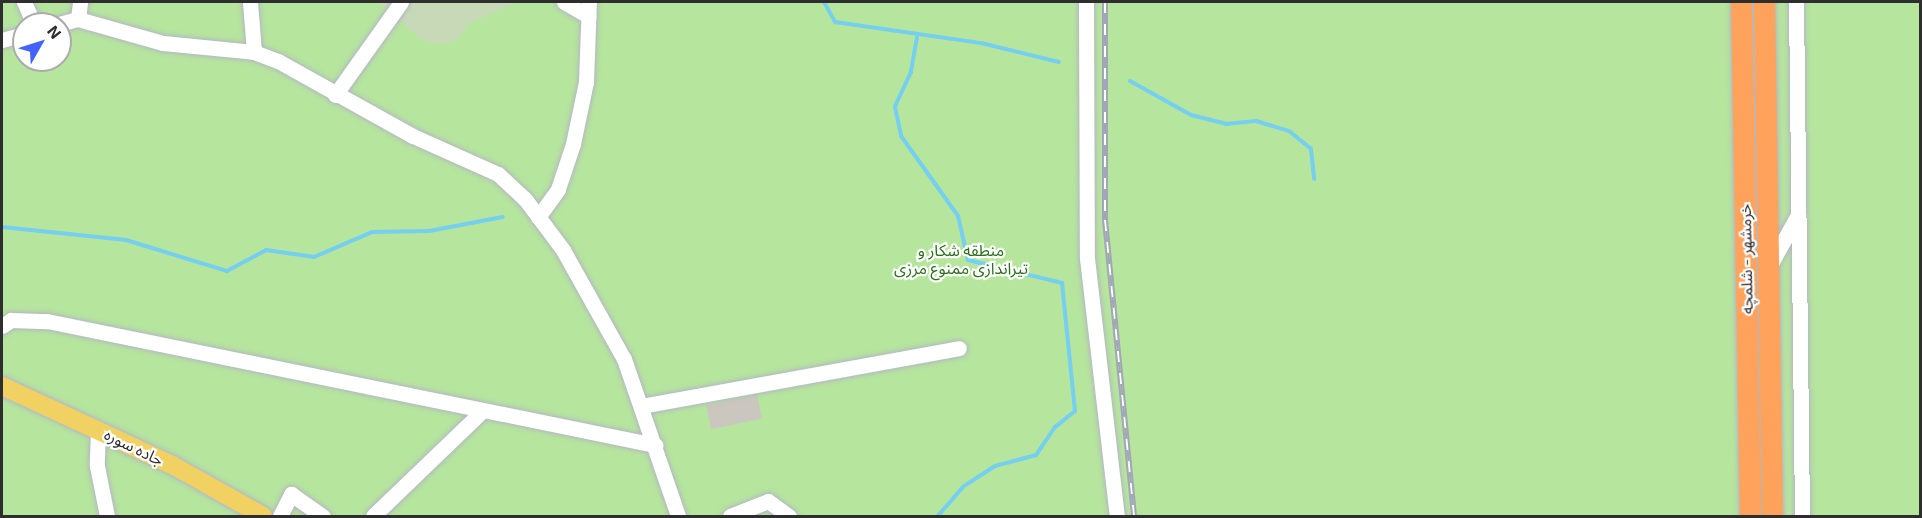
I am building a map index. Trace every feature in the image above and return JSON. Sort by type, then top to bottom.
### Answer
[{"type":"highway","name":"خرمشهر - شلمچه","points":[[1741,2],[1750,516]]},
{"type":"highway","name":"خرمشهر - شلمچه","points":[[1764,2],[1772,516]]},
{"type":"main road","name":"جاده سوره","points":[[2,386],[98,429],[262,516]]},
{"type":"street","points":[[78,19],[80,2]]},
{"type":"street","points":[[250,2],[254,52]]},
{"type":"street","points":[[335,95],[401,2]]},
{"type":"street","points":[[538,217],[558,189],[573,144],[586,82],[588,9],[564,2]]},
{"type":"street","points":[[1086,2],[1087,258],[1117,516]]},
{"type":"street","points":[[1796,2],[1802,516]]},
{"type":"street","points":[[72,21],[78,19],[163,43],[254,52],[278,61],[335,95],[498,174],[538,217],[563,249],[624,359],[678,516]]},
{"type":"street","points":[[1768,270],[1799,214]]},
{"type":"street","points":[[2,326],[11,320],[47,321],[655,445]]},
{"type":"street","points":[[640,406],[959,348]]},
{"type":"street","points":[[373,516],[482,411]]},
{"type":"street","points":[[98,429],[97,466],[107,516]]},
{"type":"street","points":[[280,516],[291,494],[323,516]]},
{"type":"street","points":[[730,516],[768,501],[789,516]]},
{"type":"green space","name":"منطقه شکار و تیراندازی ممنوع مرزی","points":[[2,2],[1920,2],[1920,516],[2,516]]},
{"type":"green space","points":[[378,2],[517,2],[470,23],[457,39],[443,44],[424,41]]},
{"type":"building","points":[[757,395],[762,418],[711,429],[706,406]]},
{"type":"waterway","points":[[824,2],[835,22],[981,43],[1059,62]]},
{"type":"waterway","points":[[917,37],[911,72],[895,107],[901,136],[958,216],[968,260],[1062,283],[1075,411],[1055,427],[1036,455],[995,466],[963,487],[938,516]]},
{"type":"waterway","points":[[1130,81],[1191,115],[1226,124],[1256,121],[1289,131],[1311,149],[1314,179]]},
{"type":"waterway","points":[[2,227],[126,240],[227,271],[266,250],[314,257],[372,232],[429,231],[503,217]]},
{"type":"railway","points":[[1105,2],[1105,220],[1134,516]]}]
